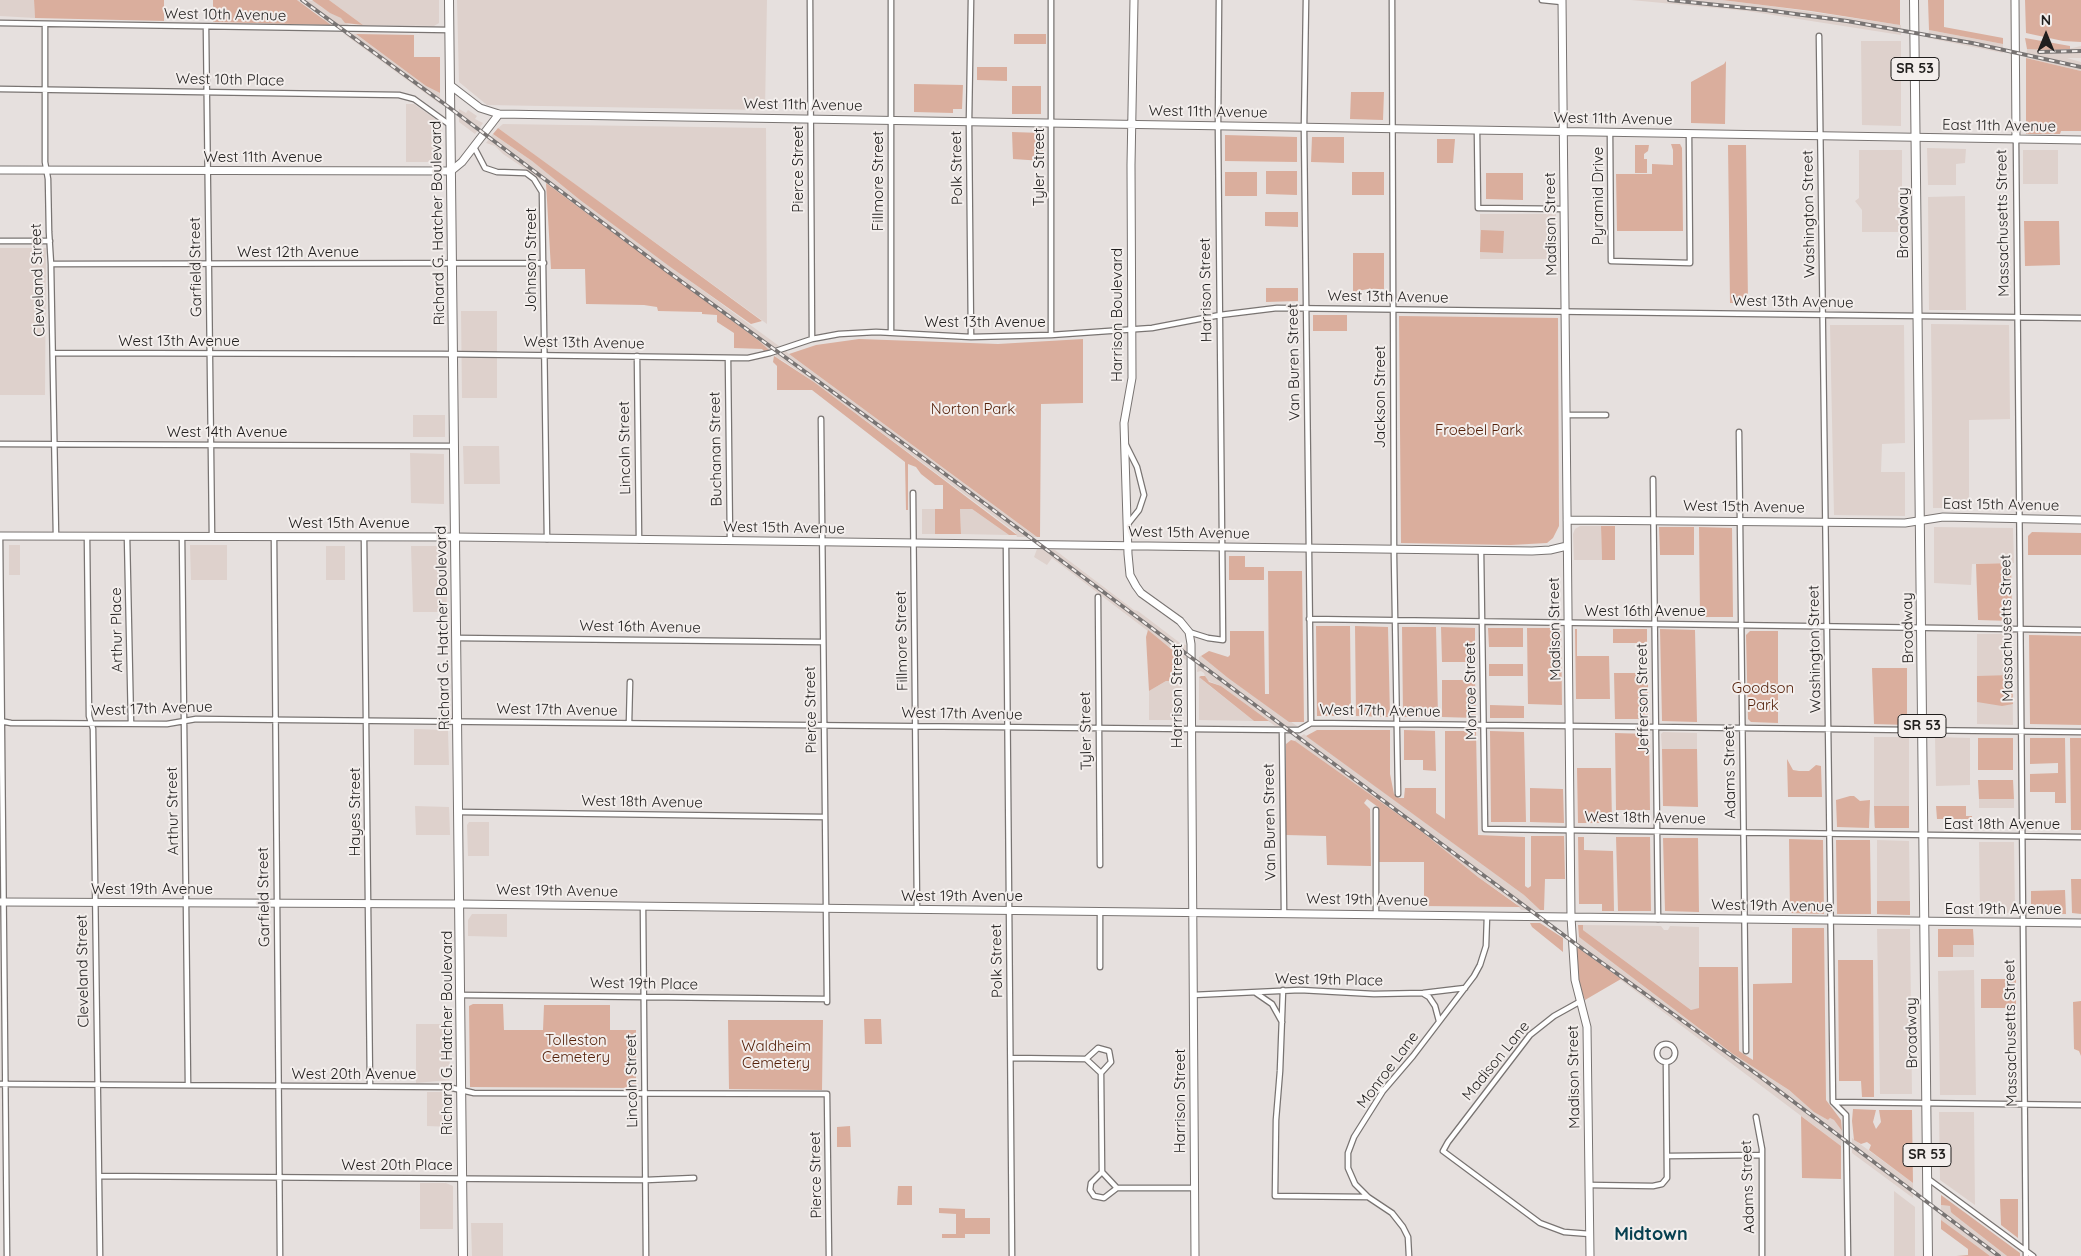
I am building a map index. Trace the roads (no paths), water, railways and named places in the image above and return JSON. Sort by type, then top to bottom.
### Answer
[{"type":"main road","name":"Richard G. Hatcher Boulevard","points":[[449,0],[460,904],[462,1256]]},
{"type":"main road","name":"Broadway","points":[[1914,0],[1928,1256]]},
{"type":"street","name":"Pierce Street","points":[[810,0],[812,339]]},
{"type":"street","name":"Fillmore Street","points":[[891,0],[891,332]]},
{"type":"street","name":"Polk Street","points":[[971,0],[969,122],[971,336]]},
{"type":"street","name":"Tyler Street","points":[[1051,0],[1051,335]]},
{"type":"street","name":"Harrison Boulevard","points":[[1134,0],[1131,125],[1132,378],[1125,414],[1129,570],[1141,593],[1180,621],[1188,632]]},
{"type":"street","name":"Harrison Street","points":[[1188,632],[1223,640],[1218,126],[1219,0]]},
{"type":"street","name":"Van Buren Street","points":[[1306,0],[1304,128],[1311,723]]},
{"type":"street","name":"Jackson Street","points":[[1392,0],[1394,621],[1398,794]]},
{"type":"street","points":[[1542,0],[1562,1]]},
{"type":"street","name":"Massachusetts Street","points":[[2015,0],[2027,1254]]},
{"type":"street","name":"Madison Street","points":[[1562,1],[1571,917],[1575,980],[1588,1027],[1590,1256]]},
{"type":"street","name":"West 10th Avenue","points":[[0,23],[449,30]]},
{"type":"street","name":"Cleveland Street","points":[[44,24],[45,162],[52,264],[56,536]]},
{"type":"street","name":"Garfield Street","points":[[206,27],[212,537]]},
{"type":"street","name":"Washington Street","points":[[1819,36],[1833,1102]]},
{"type":"street","name":"West 11th Avenue","points":[[450,85],[480,108],[499,114],[1916,138]]},
{"type":"street","name":"West 10th Place","points":[[0,89],[400,96],[414,99],[450,125]]},
{"type":"street","points":[[451,171],[462,162],[499,114]]},
{"type":"street","points":[[1477,131],[1478,208],[1564,209]]},
{"type":"street","name":"Pyramid Drive","points":[[1610,132],[1611,261],[1690,263],[1689,134]]},
{"type":"street","name":"East 11th Avenue","points":[[1916,138],[2081,140]]},
{"type":"street","name":"Johnson Street","points":[[474,147],[485,168],[496,172],[526,173],[534,178],[541,187],[543,196],[546,539]]},
{"type":"street","name":"West 11th Avenue","points":[[0,170],[451,171]]},
{"type":"street","points":[[0,241],[50,241]]},
{"type":"street","name":"West 12th Avenue","points":[[52,264],[544,263]]},
{"type":"street","name":"West 13th Avenue","points":[[54,353],[757,357],[812,339],[839,334],[891,332],[971,336],[1051,335],[1152,328],[1220,314],[1277,308],[2081,318]]},
{"type":"street","name":"Lincoln Street","points":[[637,356],[639,540]]},
{"type":"street","name":"Buchanan Street","points":[[728,358],[730,541]]},
{"type":"street","points":[[1566,415],[1606,415]]},
{"type":"street","name":"Pierce Street","points":[[820,418],[827,1001]]},
{"type":"street","name":"Adams Street","points":[[1739,432],[1746,1051]]},
{"type":"street","points":[[1125,443],[1137,467],[1144,489],[1141,506],[1127,525]]},
{"type":"street","name":"West 14th Avenue","points":[[0,444],[454,446]]},
{"type":"street","name":"Jefferson Street","points":[[1653,479],[1658,919]]},
{"type":"street","name":"Fillmore Street","points":[[913,493],[917,909]]},
{"type":"street","name":"East 15th Avenue","points":[[1920,520],[1943,517],[2081,520]]},
{"type":"street","name":"West 15th Avenue","points":[[1567,520],[1905,523],[1920,520]]},
{"type":"street","points":[[0,536],[3,1084],[7,1256]]},
{"type":"street","name":"West 15th Avenue","points":[[0,536],[364,537],[1128,545],[1481,551],[1543,551],[1567,546]]},
{"type":"street","name":"Cleveland Street","points":[[87,536],[90,716],[92,723],[100,1256]]},
{"type":"street","name":"Arthur Place","points":[[127,536],[131,724]]},
{"type":"street","name":"Arthur Street","points":[[182,536],[188,1085]]},
{"type":"street","name":"Garfield Street","points":[[274,537],[280,1256]]},
{"type":"street","name":"Hayes Street","points":[[364,537],[368,720],[370,1086]]},
{"type":"street","name":"Polk Street","points":[[1006,545],[1012,1256]]},
{"type":"street","name":"Monroe Street","points":[[1481,551],[1484,828],[1486,829]]},
{"type":"street","name":"Tyler Street","points":[[1098,597],[1100,865]]},
{"type":"street","name":"West 16th Avenue","points":[[1309,619],[2081,630]]},
{"type":"street","name":"Harrison Street","points":[[1188,632],[1191,644],[1195,1256]]},
{"type":"street","name":"West 16th Avenue","points":[[457,638],[823,642]]},
{"type":"street","points":[[630,682],[630,723]]},
{"type":"street","name":"West 17th Avenue","points":[[1,721],[167,724],[196,719],[368,720],[1282,730],[1300,730],[1311,723],[2081,732]]},
{"type":"street","name":"Van Buren Street","points":[[1282,730],[1284,913]]},
{"type":"street","points":[[1376,810],[1376,914]]},
{"type":"street","name":"West 18th Avenue","points":[[459,812],[825,817]]},
{"type":"street","name":"West 18th Avenue","points":[[1486,829],[1924,836]]},
{"type":"street","name":"East 18th Avenue","points":[[1924,836],[2081,837]]},
{"type":"street","name":"West 19th Avenue","points":[[2,902],[460,904],[1924,922]]},
{"type":"street","name":"Lincoln Street","points":[[643,906],[646,1256]]},
{"type":"street","points":[[1100,911],[1100,967]]},
{"type":"street","name":"Monroe Lane","points":[[1409,1256],[1408,1237],[1399,1220],[1368,1197],[1355,1184],[1350,1176],[1347,1157],[1354,1137],[1383,1091],[1474,976],[1483,957],[1487,935],[1487,916]]},
{"type":"street","name":"East 19th Avenue","points":[[1924,922],[2081,923]]},
{"type":"street","name":"West 19th Place","points":[[1193,994],[1256,993],[1284,990],[1329,990],[1374,994],[1423,993],[1465,988]]},
{"type":"street","points":[[1284,990],[1276,1120],[1275,1196],[1368,1197]]},
{"type":"street","points":[[1256,993],[1272,1004],[1283,1023]]},
{"type":"street","points":[[1423,993],[1429,996],[1435,1006],[1439,1021]]},
{"type":"street","name":"West 19th Place","points":[[460,995],[827,1001]]},
{"type":"street","name":"Madison Lane","points":[[1581,1001],[1554,1016],[1530,1035],[1443,1151],[1540,1223],[1564,1232],[1590,1234]]},
{"type":"street","points":[[1667,1044],[1674,1049],[1675,1054],[1671,1061],[1666,1062],[1660,1060],[1657,1053],[1659,1047],[1667,1044]]},
{"type":"street","points":[[1086,1059],[1098,1048],[1109,1051],[1111,1062],[1101,1073],[1102,1172],[1116,1188]]},
{"type":"street","points":[[1011,1058],[1086,1059],[1101,1073]]},
{"type":"street","points":[[1589,1185],[1653,1186],[1662,1184],[1668,1174],[1666,1062]]},
{"type":"street","name":"West 20th Avenue","points":[[3,1084],[448,1087],[474,1093],[827,1094]]},
{"type":"street","points":[[1375,1086],[1383,1091]]},
{"type":"street","name":"Pierce Street","points":[[827,1094],[829,1256]]},
{"type":"street","points":[[1833,1102],[2081,1105]]},
{"type":"street","points":[[1833,1102],[1846,1115],[1848,1256]]},
{"type":"street","name":"Adams Street","points":[[1756,1118],[1762,1155],[1762,1256]]},
{"type":"street","points":[[1668,1156],[1762,1155]]},
{"type":"street","points":[[1102,1172],[1091,1183],[1090,1190],[1094,1196],[1104,1198],[1116,1188],[1195,1188]]},
{"type":"street","name":"West 20th Place","points":[[99,1176],[646,1180],[694,1178]]},
{"type":"street","points":[[1927,1178],[2027,1254],[2033,1256]]},
{"type":"railway","points":[[302,0],[450,108],[667,271],[937,468],[1573,942],[1758,1075],[1999,1256]]},
{"type":"railway","points":[[1669,0],[1847,21],[1972,43],[2081,67]]},
{"type":"railway","points":[[2039,52],[2081,51]]},
{"type":"district","name":"Midtown","points":[[1651,1235]]},
{"type":"park label","name":"Norton Park","points":[[973,409]]},
{"type":"park label","name":"Froebel Park","points":[[1479,430]]},
{"type":"park label","name":"Goodson Park","points":[[1763,696]]},
{"type":"park label","name":"Tolleston Cemetery","points":[[576,1048]]},
{"type":"park label","name":"Waldheim Cemetery","points":[[776,1054]]}]
